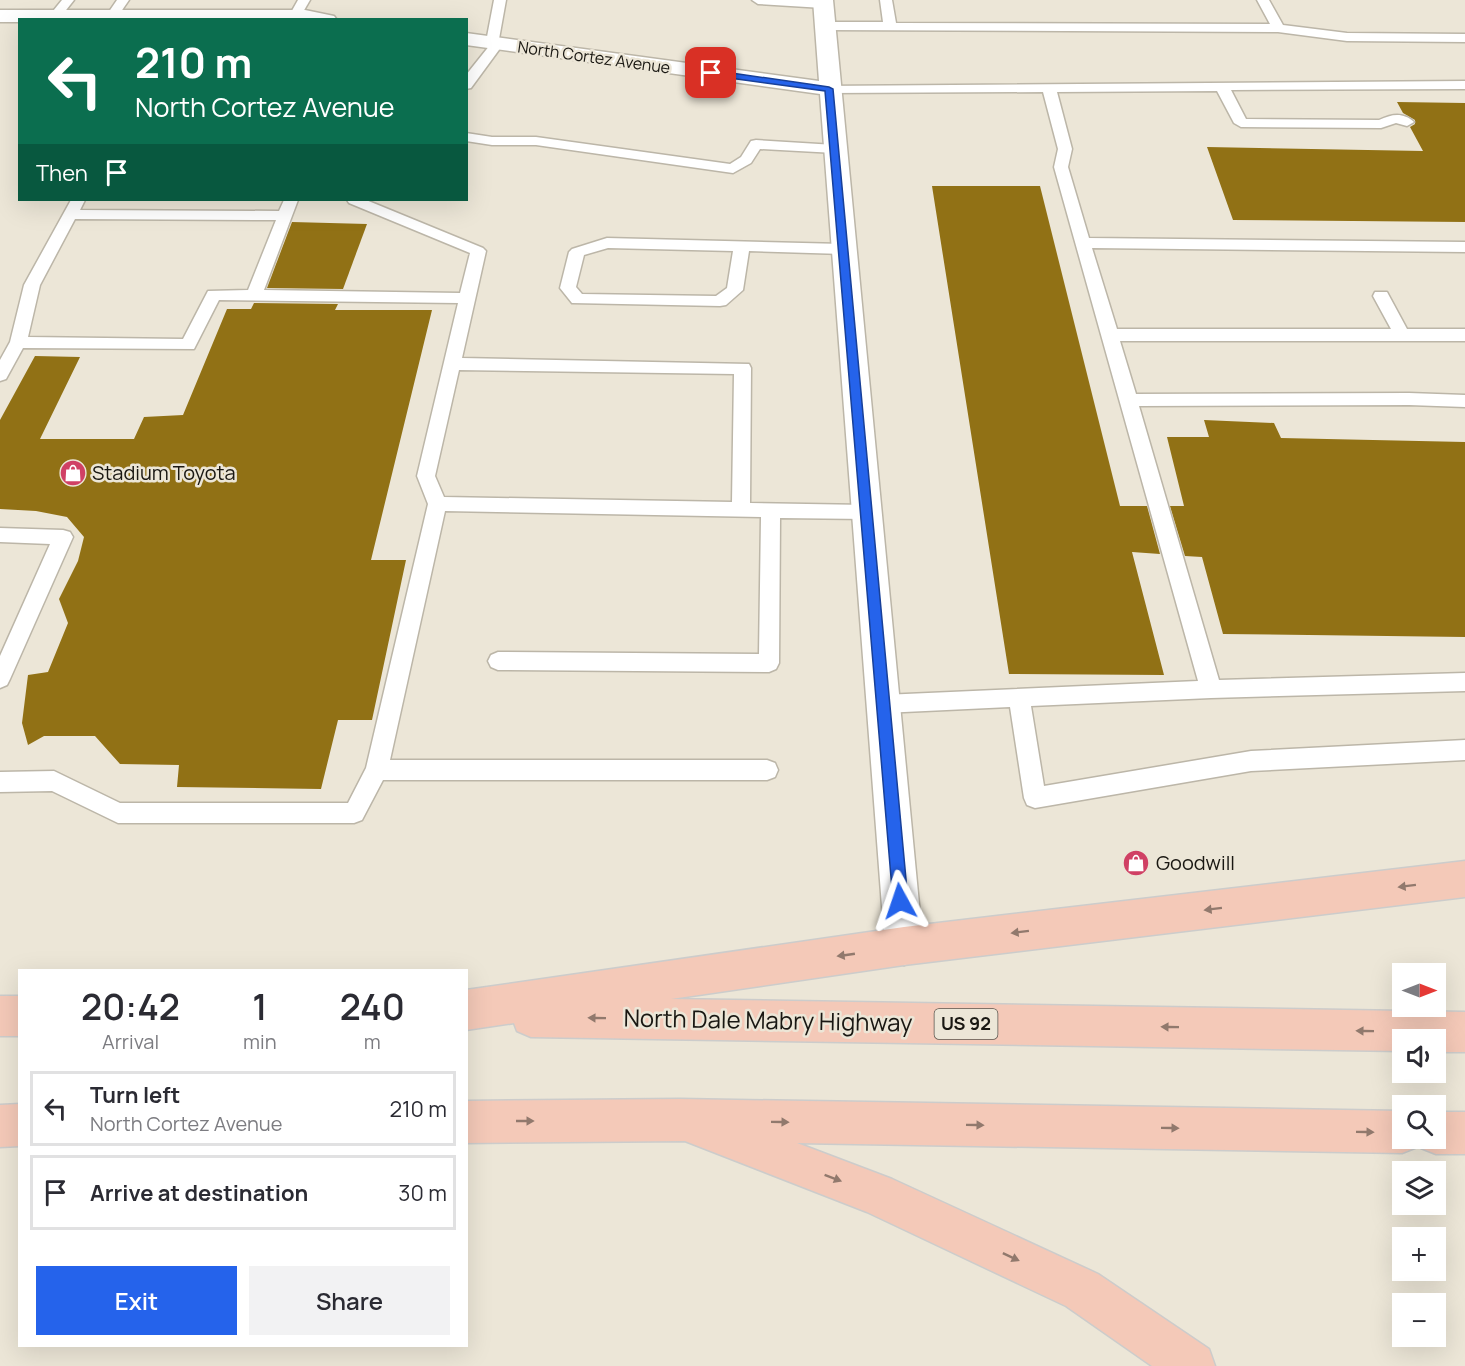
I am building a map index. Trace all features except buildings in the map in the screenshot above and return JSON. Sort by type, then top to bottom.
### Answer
[{"type":"main road","points":[[468,1010],[904,946],[1465,879]]},
{"type":"main road","points":[[0,1016],[18,1016]]},
{"type":"main road","name":"North Dale Mabry Highway","points":[[468,1016],[1465,1032]]},
{"type":"main road","points":[[468,1122],[680,1120],[1392,1132]]},
{"type":"main road","points":[[680,1120],[877,1194],[1082,1290],[1192,1366]]},
{"type":"main road","points":[[0,1126],[18,1125]]},
{"type":"main road","points":[[1446,1133],[1465,1133]]},
{"type":"street","points":[[0,16],[55,16],[118,8],[300,8],[322,18]]},
{"type":"street","points":[[824,10],[904,946]]},
{"type":"street","name":"North Cortez Avenue","points":[[468,39],[829,89]]},
{"type":"lane","points":[[55,16],[68,0]]},
{"type":"lane","points":[[468,82],[495,43],[500,0]]},
{"type":"lane","points":[[758,0],[824,10],[890,26],[1278,28],[1340,38],[1465,38]]},
{"type":"lane","points":[[886,0],[890,26]]},
{"type":"lane","points":[[1263,0],[1278,28]]},
{"type":"lane","points":[[829,89],[1465,85]]},
{"type":"lane","points":[[1222,87],[1241,123],[1381,124],[1401,117]]},
{"type":"lane","points":[[1049,88],[1065,149],[1061,167],[1211,689]]},
{"type":"lane","points":[[468,137],[492,141],[536,141],[733,169],[746,160],[756,144],[835,149]]},
{"type":"lane","points":[[0,375],[18,342],[32,285],[77,201]]},
{"type":"lane","points":[[254,296],[291,201]]},
{"type":"lane","points":[[0,782],[54,782],[118,813],[354,813],[377,770],[437,504],[426,476],[465,298],[478,251],[356,201]]},
{"type":"lane","points":[[70,214],[285,216]]},
{"type":"lane","points":[[742,246],[735,290],[720,301],[578,299],[568,288],[577,252],[607,243],[742,246],[843,249]]},
{"type":"lane","points":[[1083,243],[1465,247]]},
{"type":"lane","points":[[18,342],[188,345],[214,295],[465,298]]},
{"type":"lane","points":[[1381,296],[1402,335]]},
{"type":"lane","points":[[1110,335],[1465,335]]},
{"type":"lane","points":[[451,364],[743,368],[741,509]]},
{"type":"lane","points":[[1129,400],[1409,399],[1465,401]]},
{"type":"lane","points":[[437,504],[867,512]]},
{"type":"lane","points":[[498,661],[769,663],[771,510]]},
{"type":"lane","points":[[0,535],[63,537],[0,679]]},
{"type":"lane","points":[[883,704],[1211,689],[1465,682]]},
{"type":"lane","points":[[1019,698],[1035,798],[1251,761],[1465,750]]},
{"type":"lane","points":[[377,770],[767,770]]},
{"type":"place","name":"Stadium Toyota","points":[[73,473]]},
{"type":"place","name":"Goodwill","points":[[1136,863]]},
{"type":"route","points":[[711,73],[829,89],[900,901]]}]
